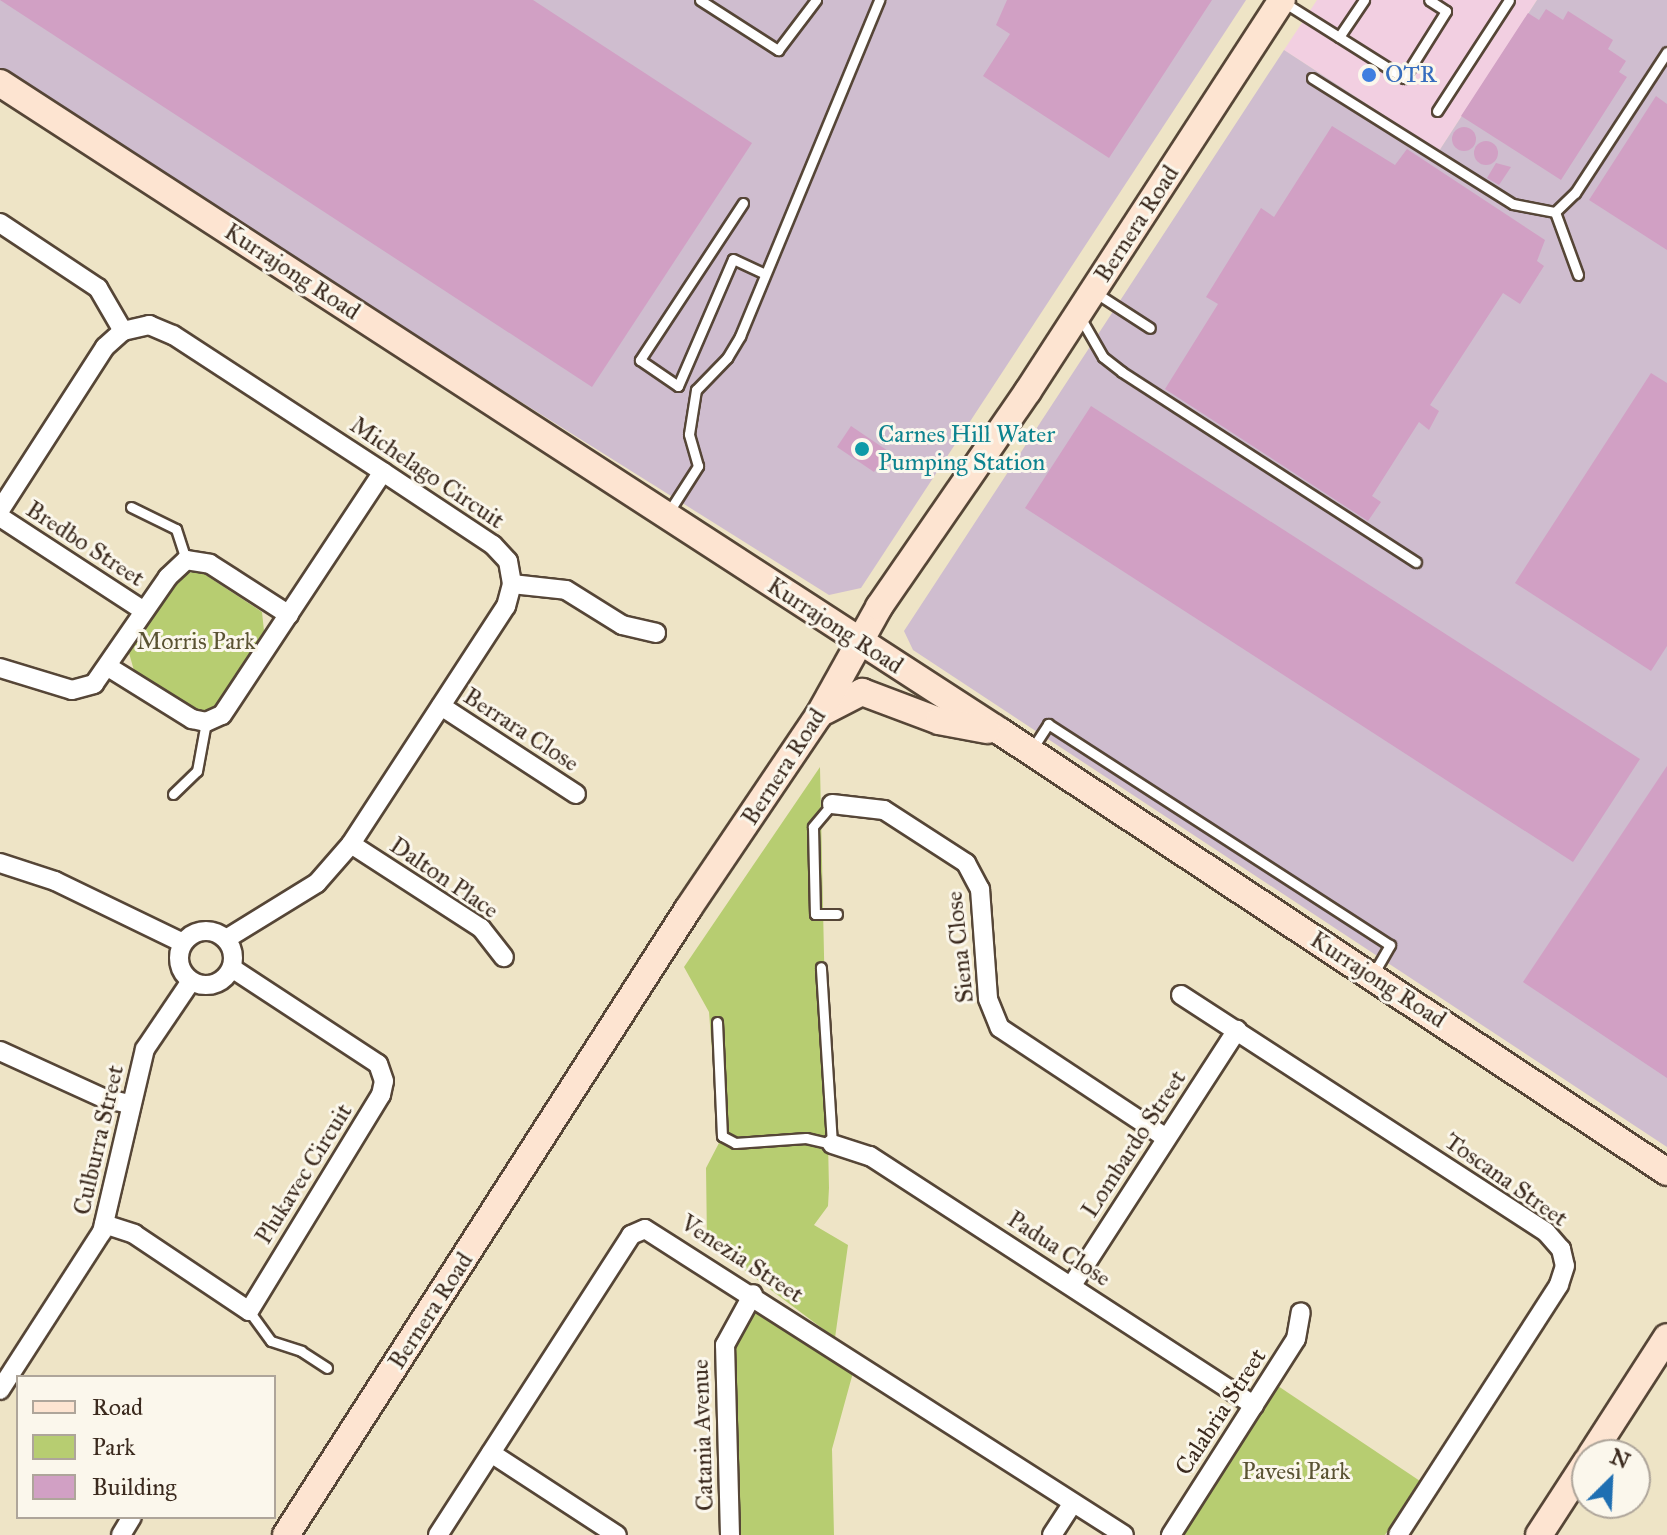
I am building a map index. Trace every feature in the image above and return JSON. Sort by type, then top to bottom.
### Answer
[{"type":"main road","name":"Bernera Road","points":[[286,1535],[688,909],[819,715],[859,641],[1282,1]]},
{"type":"main road","name":"Kurrajong Road","points":[[0,83],[1001,732],[1667,1172]]},
{"type":"main road","points":[[819,715],[862,692],[939,721],[1001,732]]},
{"type":"main road","points":[[1601,1439],[1667,1337]]},
{"type":"main road","points":[[1620,1439],[1667,1367]]},
{"type":"main road","points":[[1539,1535],[1571,1486]]},
{"type":"main road","points":[[1558,1535],[1571,1515]]},
{"type":"street","points":[[0,223],[98,288],[123,331],[100,353],[0,510]]},
{"type":"street","name":"Michelago Circuit","points":[[123,331],[149,325],[164,330],[383,472],[500,550],[508,561],[512,584]]},
{"type":"street","points":[[110,668],[186,716],[206,722],[228,708],[383,472]]},
{"type":"street","name":"Bredbo Street","points":[[0,517],[144,611]]},
{"type":"street","points":[[0,668],[80,690],[110,668],[173,569],[186,560],[210,564],[289,615]]},
{"type":"street","points":[[226,939],[317,883],[351,844],[506,606],[512,584],[566,590],[622,625],[656,633]]},
{"type":"street","name":"Berrara Close","points":[[441,706],[576,794]]},
{"type":"street","name":"Siena Close","points":[[832,804],[884,810],[966,863],[980,889],[988,999],[1000,1028],[1166,1138]]},
{"type":"street","name":"Dalton Place","points":[[351,844],[481,928],[504,957]]},
{"type":"street","points":[[0,863],[55,881],[183,943]]},
{"type":"street","points":[[208,930],[226,939],[233,951],[232,968],[211,985],[191,981],[180,966],[183,943],[208,930]]},
{"type":"street","name":"Plukavec Circuit","points":[[232,968],[372,1059],[384,1081],[381,1095],[249,1311]]},
{"type":"street","name":"Culburra Street","points":[[0,1390],[104,1224],[130,1104],[150,1040],[191,981]]},
{"type":"street","name":"Toscana Street","points":[[1181,995],[1546,1232],[1561,1249],[1565,1266],[1559,1285],[1398,1535]]},
{"type":"street","name":"Lombardo Street","points":[[1072,1285],[1237,1030]]},
{"type":"street","points":[[0,1051],[103,1098],[130,1104]]},
{"type":"street","name":"Padua Close","points":[[832,1144],[870,1156],[1254,1405]]},
{"type":"street","points":[[104,1224],[134,1234],[249,1311]]},
{"type":"street","name":"Venezia Street","points":[[438,1535],[638,1230],[661,1234],[1124,1535]]},
{"type":"street","name":"Catania Avenue","points":[[730,1535],[725,1345],[753,1294]]},
{"type":"street","name":"Calabria Street","points":[[1171,1535],[1296,1339],[1301,1312]]},
{"type":"street","points":[[491,1453],[617,1535]]},
{"type":"street","points":[[1052,1535],[1073,1503]]},
{"type":"lane","points":[[700,0],[778,50],[816,0]]},
{"type":"lane","points":[[667,516],[698,466],[689,434],[696,390],[727,358],[879,0]]},
{"type":"lane","points":[[1339,37],[1364,0]]},
{"type":"lane","points":[[1282,1],[1404,78],[1446,11],[1429,0]]},
{"type":"lane","points":[[1437,111],[1509,0]]},
{"type":"lane","points":[[1555,212],[1575,193],[1667,52]]},
{"type":"lane","points":[[1312,78],[1426,152],[1525,206],[1555,212]]},
{"type":"lane","points":[[743,203],[640,360],[678,386],[733,259],[765,274]]},
{"type":"lane","points":[[1555,212],[1578,275]]},
{"type":"lane","points":[[1093,291],[1150,328]]},
{"type":"lane","points":[[1078,314],[1103,357],[1122,372],[1416,562]]},
{"type":"lane","points":[[131,507],[176,529],[186,560]]},
{"type":"lane","points":[[173,794],[197,771],[206,722]]},
{"type":"lane","points":[[1030,752],[1048,724],[1390,945],[1372,976]]},
{"type":"lane","points":[[832,804],[813,827],[815,914],[837,914]]},
{"type":"lane","points":[[717,1022],[722,1136],[735,1143],[806,1138],[832,1144],[821,967]]},
{"type":"lane","points":[[249,1311],[271,1341],[301,1351],[327,1368]]},
{"type":"shaded area","points":[[0,0],[1246,0],[861,588],[829,595],[0,75]]},
{"type":"shaded area","points":[[1317,0],[1537,0],[1439,151],[1284,50]]},
{"type":"shaded area","points":[[1537,0],[1667,0],[1667,1147],[913,650],[904,631],[1284,50],[1439,151]]},
{"type":"green space","name":"Morris Park","points":[[198,570],[262,612],[264,631],[213,709],[196,713],[135,674],[129,653],[178,577]]},
{"type":"green space","points":[[820,767],[829,1188],[828,1206],[814,1225],[848,1245],[835,1338],[707,1242],[706,1168],[719,1143],[709,1012],[684,967]]},
{"type":"green space","points":[[758,1307],[854,1369],[832,1449],[834,1535],[739,1535],[735,1345]]},
{"type":"green space","name":"Pavesi Park","points":[[1278,1386],[1420,1481],[1385,1535],[1181,1535]]},
{"type":"building","points":[[0,0],[533,0],[752,143],[592,387]]},
{"type":"building","points":[[1007,0],[1212,0],[1109,158],[983,76],[1010,34],[996,25]]},
{"type":"building","points":[[1546,9],[1563,20],[1568,11],[1613,40],[1608,49],[1626,61],[1619,72],[1627,77],[1561,180],[1461,116],[1528,13],[1539,20]]},
{"type":"building","points":[[1656,96],[1667,104],[1667,250],[1589,200]]},
{"type":"building","points":[[1332,126],[1395,165],[1407,149],[1545,240],[1537,261],[1544,266],[1520,304],[1503,293],[1430,405],[1439,411],[1429,430],[1419,422],[1372,496],[1381,502],[1368,521],[1165,389],[1218,304],[1206,297],[1261,208],[1274,217]]},
{"type":"building","points":[[1464,127],[1472,131],[1476,139],[1472,147],[1464,151],[1456,147],[1452,139],[1456,131]]},
{"type":"building","points":[[1486,141],[1494,145],[1498,153],[1494,161],[1486,165],[1478,161],[1474,153],[1478,145]]},
{"type":"building","points":[[1496,163],[1511,167],[1499,185],[1487,178]]},
{"type":"building","points":[[1651,373],[1667,383],[1667,646],[1651,671],[1515,583]]},
{"type":"building","points":[[1091,406],[1640,759],[1573,862],[1025,508]]},
{"type":"building","name":"Carnes Hill Water Pumping Station","points":[[851,426],[888,451],[874,472],[837,447]]},
{"type":"building","points":[[1667,766],[1667,1078],[1523,982]]},
{"type":"place","name":"OTR","points":[[1369,75]]},
{"type":"place","name":"Carnes Hill Water Pumping Station","points":[[862,449]]}]
